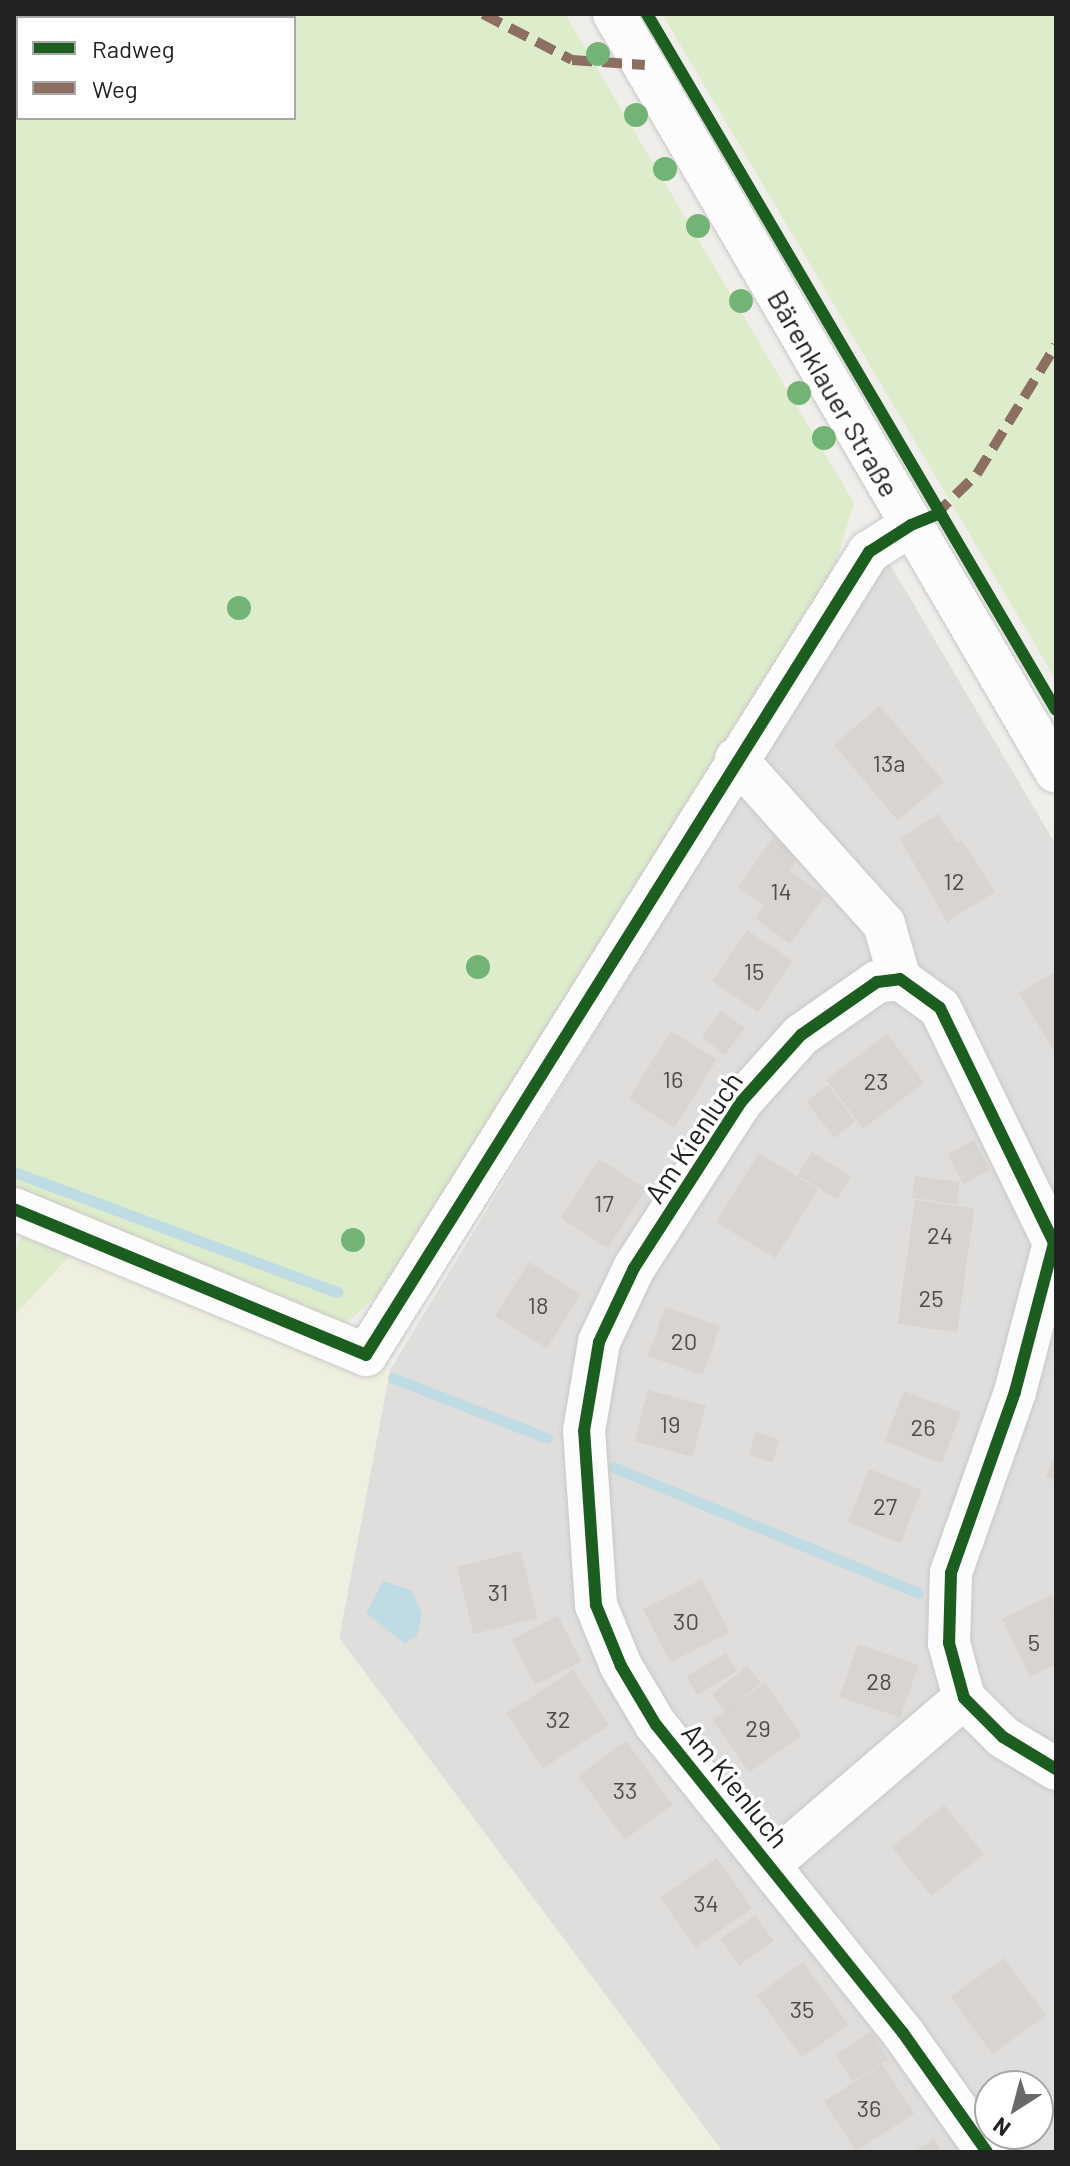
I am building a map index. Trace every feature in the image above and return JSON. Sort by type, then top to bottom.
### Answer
[{"type":"street","name":"Bärenklauer Straße","points":[[614,14],[1056,772]]},
{"type":"street","points":[[16,1216],[366,1355],[736,759],[869,552],[911,525]]},
{"type":"street","points":[[736,759],[776,798],[884,924],[900,979],[940,1008],[1054,1243],[1015,1392],[951,1573],[949,1643],[964,1698],[1003,1737],[1056,1769]]},
{"type":"street","name":"Am Kienluch","points":[[900,979],[877,982],[853,994],[801,1035],[741,1102],[634,1268],[599,1342],[584,1431],[596,1605],[621,1666],[656,1725],[903,2033],[987,2152]]},
{"type":"street","name":"Am Kienluch","points":[[769,1865],[964,1698]]},
{"type":"shaded area","points":[[884,554],[1056,845],[1056,2152],[723,2152],[339,1638],[390,1370]]},
{"type":"green space","points":[[14,14],[565,14],[854,503],[833,573],[392,1283],[337,1331],[14,1208]]},
{"type":"green space","points":[[662,14],[1056,14],[1056,680],[923,455]]},
{"type":"green space","points":[[23,1231],[74,1251],[14,1316],[14,1255]]},
{"type":"green space","points":[[74,1251],[390,1370],[339,1638],[723,2152],[14,2152],[14,1316]]},
{"type":"water","points":[[383,1581],[411,1590],[422,1613],[417,1635],[405,1644],[366,1613]]},
{"type":"building","points":[[880,706],[944,782],[898,820],[834,745]]},
{"type":"building","points":[[938,814],[957,843],[962,840],[995,892],[947,922],[900,839]]},
{"type":"building","points":[[774,836],[801,855],[790,871],[825,896],[790,944],[755,918],[764,906],[738,887]]},
{"type":"building","points":[[747,930],[793,961],[758,1012],[712,981]]},
{"type":"building","points":[[1056,971],[1056,1054],[1019,993]]},
{"type":"building","points":[[721,1011],[744,1028],[725,1055],[702,1038]]},
{"type":"building","points":[[671,1031],[717,1060],[674,1127],[629,1099]]},
{"type":"building","points":[[887,1034],[924,1083],[863,1128],[826,1080]]},
{"type":"building","points":[[828,1085],[856,1122],[834,1138],[806,1101]]},
{"type":"building","points":[[974,1140],[990,1170],[963,1184],[948,1154]]},
{"type":"building","points":[[812,1152],[851,1176],[837,1199],[798,1175]]},
{"type":"building","points":[[759,1153],[818,1189],[797,1223],[785,1216],[797,1224],[775,1258],[716,1222]]},
{"type":"building","points":[[599,1159],[646,1189],[608,1248],[561,1218]]},
{"type":"building","points":[[915,1176],[960,1182],[957,1204],[912,1198]]},
{"type":"building","points":[[915,1200],[974,1208],[957,1332],[898,1324]]},
{"type":"building","points":[[529,1262],[581,1294],[547,1349],[495,1316]]},
{"type":"building","points":[[665,1307],[720,1326],[703,1375],[648,1356]]},
{"type":"building","points":[[648,1390],[706,1406],[692,1457],[634,1441]]},
{"type":"building","points":[[904,1391],[961,1413],[942,1463],[885,1441]]},
{"type":"building","points":[[756,1432],[780,1440],[772,1463],[749,1455]]},
{"type":"building","points":[[1056,1451],[1056,1481],[1046,1477]]},
{"type":"building","points":[[869,1469],[922,1490],[900,1543],[848,1522]]},
{"type":"building","points":[[521,1551],[538,1618],[474,1634],[457,1567]]},
{"type":"building","points":[[702,1579],[729,1632],[670,1662],[643,1609]]},
{"type":"building","points":[[1053,1594],[1056,1664],[1030,1677],[1002,1619]]},
{"type":"building","points":[[558,1616],[581,1661],[535,1685],[512,1640]]},
{"type":"building","points":[[858,1644],[919,1665],[900,1718],[840,1697]]},
{"type":"building","points":[[726,1653],[737,1671],[697,1695],[687,1677]]},
{"type":"building","points":[[747,1666],[761,1683],[726,1711],[712,1694]]},
{"type":"building","points":[[573,1670],[609,1725],[543,1768],[507,1713]]},
{"type":"building","points":[[765,1683],[802,1735],[749,1772],[713,1720]]},
{"type":"building","points":[[626,1741],[672,1805],[625,1840],[578,1776]]},
{"type":"building","points":[[944,1805],[984,1854],[932,1896],[892,1847]]},
{"type":"building","points":[[717,1858],[752,1908],[695,1948],[660,1898]]},
{"type":"building","points":[[755,1915],[773,1941],[739,1965],[721,1939]]},
{"type":"building","points":[[1004,1958],[1046,2015],[992,2054],[951,1997]]},
{"type":"building","points":[[803,1962],[848,2024],[802,2058],[757,1996]]},
{"type":"building","points":[[871,2032],[888,2059],[852,2081],[835,2054]]},
{"type":"building","points":[[882,2064],[914,2113],[856,2151],[824,2102]]},
{"type":"building","points":[[934,2139],[942,2152],[913,2152]]},
{"type":"waterway","points":[[14,1172],[337,1292]]},
{"type":"waterway","points":[[393,1378],[547,1438]]},
{"type":"waterway","points":[[613,1467],[918,1593]]},
{"type":"marked path","points":[[483,14],[572,60],[645,65]]},
{"type":"marked path","points":[[934,516],[977,474],[1056,345]]},
{"type":"cycle path","points":[[647,14],[1056,710]]},
{"type":"cycle path","points":[[14,1209],[366,1355],[869,552],[911,525],[941,513]]},
{"type":"cycle path","points":[[987,2152],[903,2033],[656,1725],[621,1666],[596,1605],[584,1431],[599,1342],[634,1268],[741,1102],[801,1035],[877,982],[900,979],[940,1008],[1054,1243],[1015,1392],[951,1573],[949,1643],[964,1698],[1003,1737],[1056,1769]]}]
